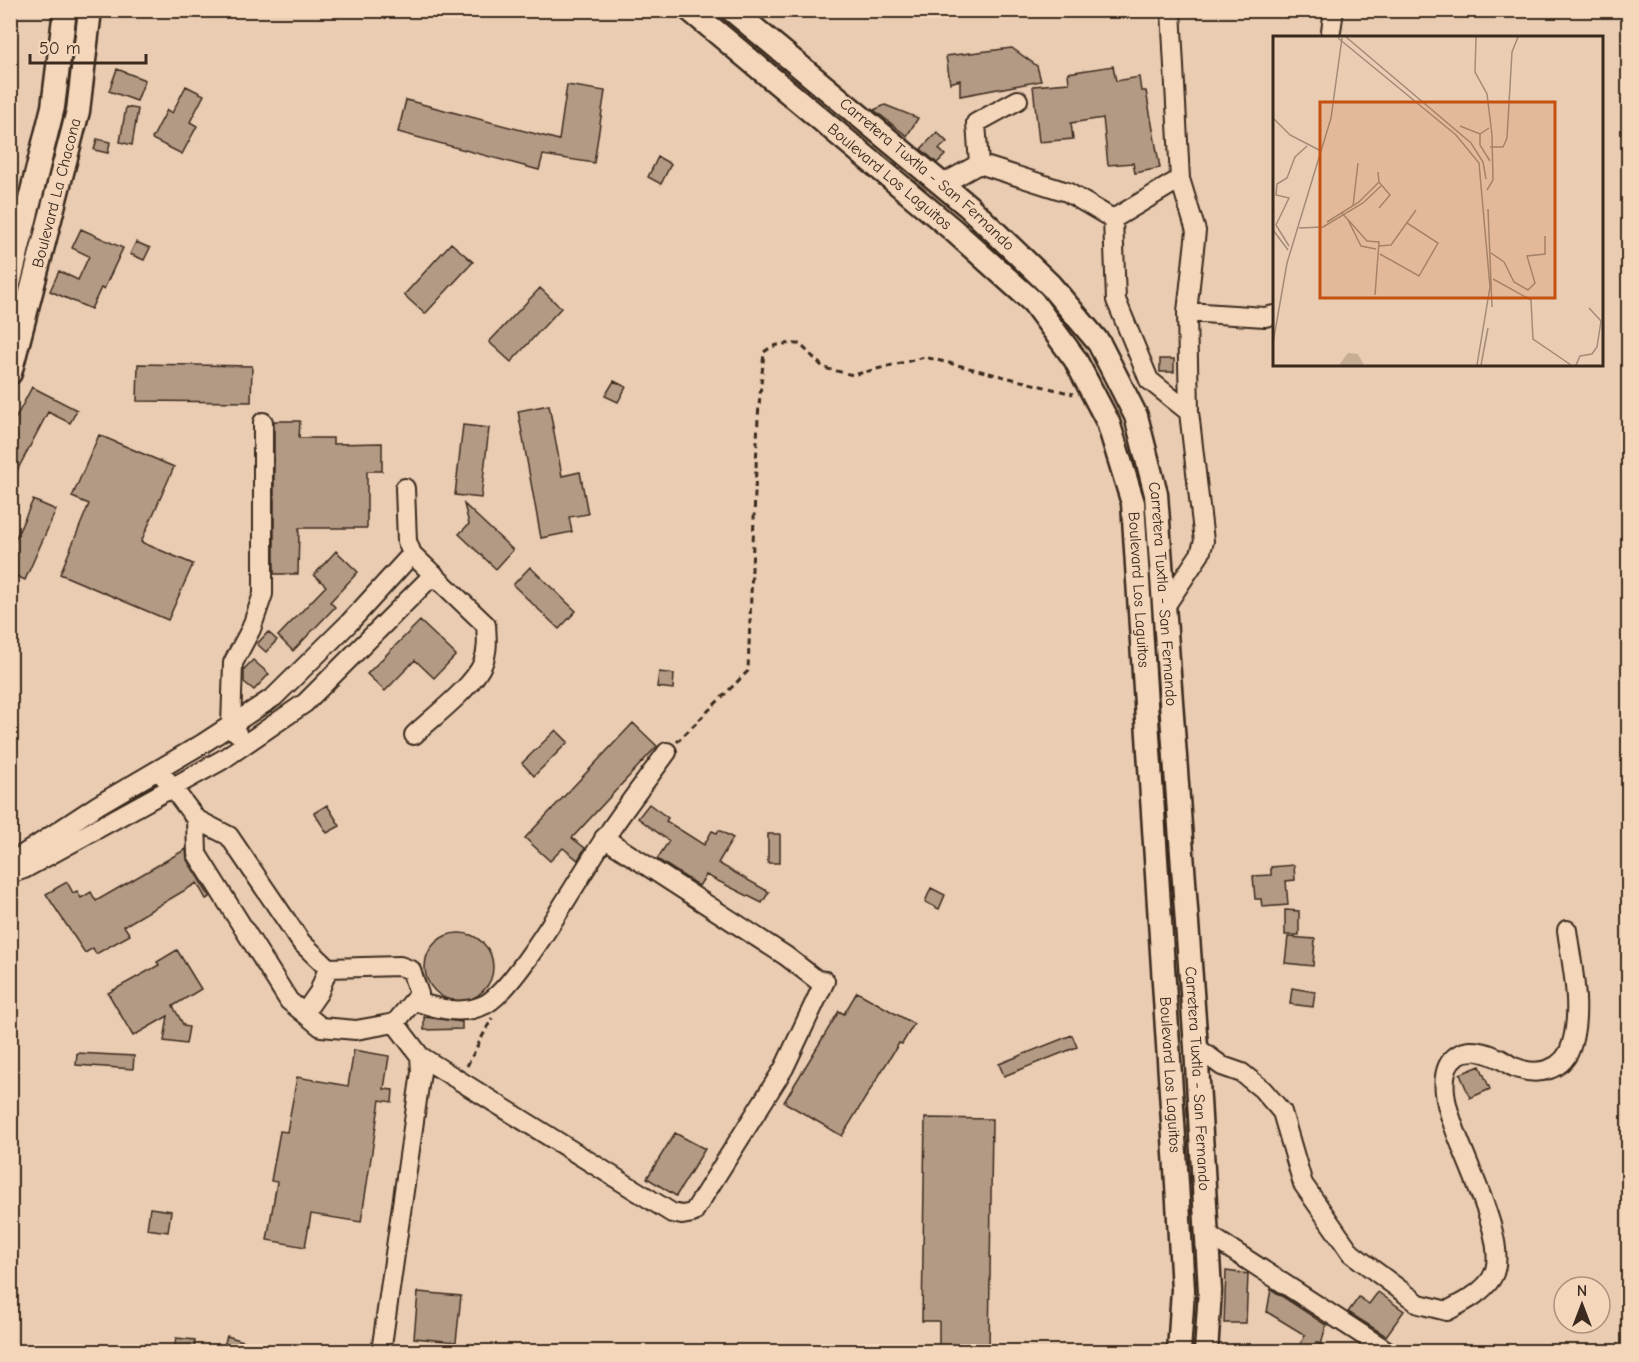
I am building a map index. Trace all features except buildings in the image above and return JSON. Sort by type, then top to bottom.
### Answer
[{"type":"main road","name":"Boulevard La Chacona","points":[[10,280],[53,107],[65,10]]},
{"type":"main road","name":"Boulevard La Chacona","points":[[10,373],[15,341],[78,111],[90,10]]},
{"type":"main road","name":"Boulevard Los Laguitos","points":[[690,10],[952,229],[1033,302],[1075,359],[1108,422],[1133,503],[1183,1290],[1179,1352]]},
{"type":"main road","name":"Carretera Tuxtla - San Fernando","points":[[732,10],[968,206],[1050,285],[1099,343],[1136,416],[1156,494],[1196,1047],[1210,1291],[1206,1352]]},
{"type":"main road","points":[[1175,1151],[1201,1150]]},
{"type":"street","points":[[1164,608],[1200,554],[1204,541],[1189,412],[1187,312],[1197,231],[1180,179],[1171,10]]},
{"type":"street","points":[[1330,36],[1334,10]]},
{"type":"street","points":[[979,164],[976,123],[1018,100]]},
{"type":"street","points":[[941,185],[979,164],[1067,192],[1113,219]]},
{"type":"street","points":[[1113,219],[1180,179]]},
{"type":"street","points":[[1113,219],[1116,300],[1149,380],[1189,412]]},
{"type":"street","points":[[1187,312],[1265,318],[1273,316]]},
{"type":"street","points":[[246,744],[231,726],[233,663],[251,629],[263,594],[263,422]]},
{"type":"street","points":[[405,488],[407,541],[412,554],[486,625],[487,646],[482,665],[471,681],[414,735]]},
{"type":"street","points":[[10,863],[98,805],[231,726],[274,697],[349,623],[412,554]]},
{"type":"street","points":[[10,874],[24,869],[222,760],[305,703],[434,574]]},
{"type":"street","points":[[415,1001],[439,1009],[462,1010],[483,1005],[495,998],[517,972],[604,838],[667,752]]},
{"type":"street","points":[[159,770],[196,819],[229,836],[301,942],[328,968],[406,967],[415,976],[419,994],[395,1023],[376,1028],[338,1030],[321,1027],[289,1001],[196,854],[196,819]]},
{"type":"street","points":[[395,1023],[420,1056],[459,1082],[672,1213],[682,1215],[693,1213],[784,1068],[825,981],[817,980],[786,956],[604,838]]},
{"type":"street","points":[[1196,1047],[1222,1065],[1242,1073],[1262,1089],[1282,1112],[1303,1184],[1351,1253],[1419,1304],[1447,1311],[1470,1299],[1491,1279],[1498,1261],[1495,1235],[1444,1095],[1445,1069],[1449,1060],[1458,1054],[1473,1051],[1497,1057],[1513,1067],[1530,1072],[1551,1070],[1565,1058],[1572,1044],[1576,995],[1567,930]]},
{"type":"street","points":[[305,1012],[319,992],[328,968]]},
{"type":"street","points":[[382,1345],[398,1226],[419,1099],[420,1056]]},
{"type":"street","points":[[1206,1233],[1389,1352]]},
{"type":"path","points":[[667,752],[748,671],[758,417],[764,352],[772,346],[783,343],[800,344],[824,368],[853,375],[925,357],[1097,401]]},
{"type":"path","points":[[459,1082],[496,1012]]}]
